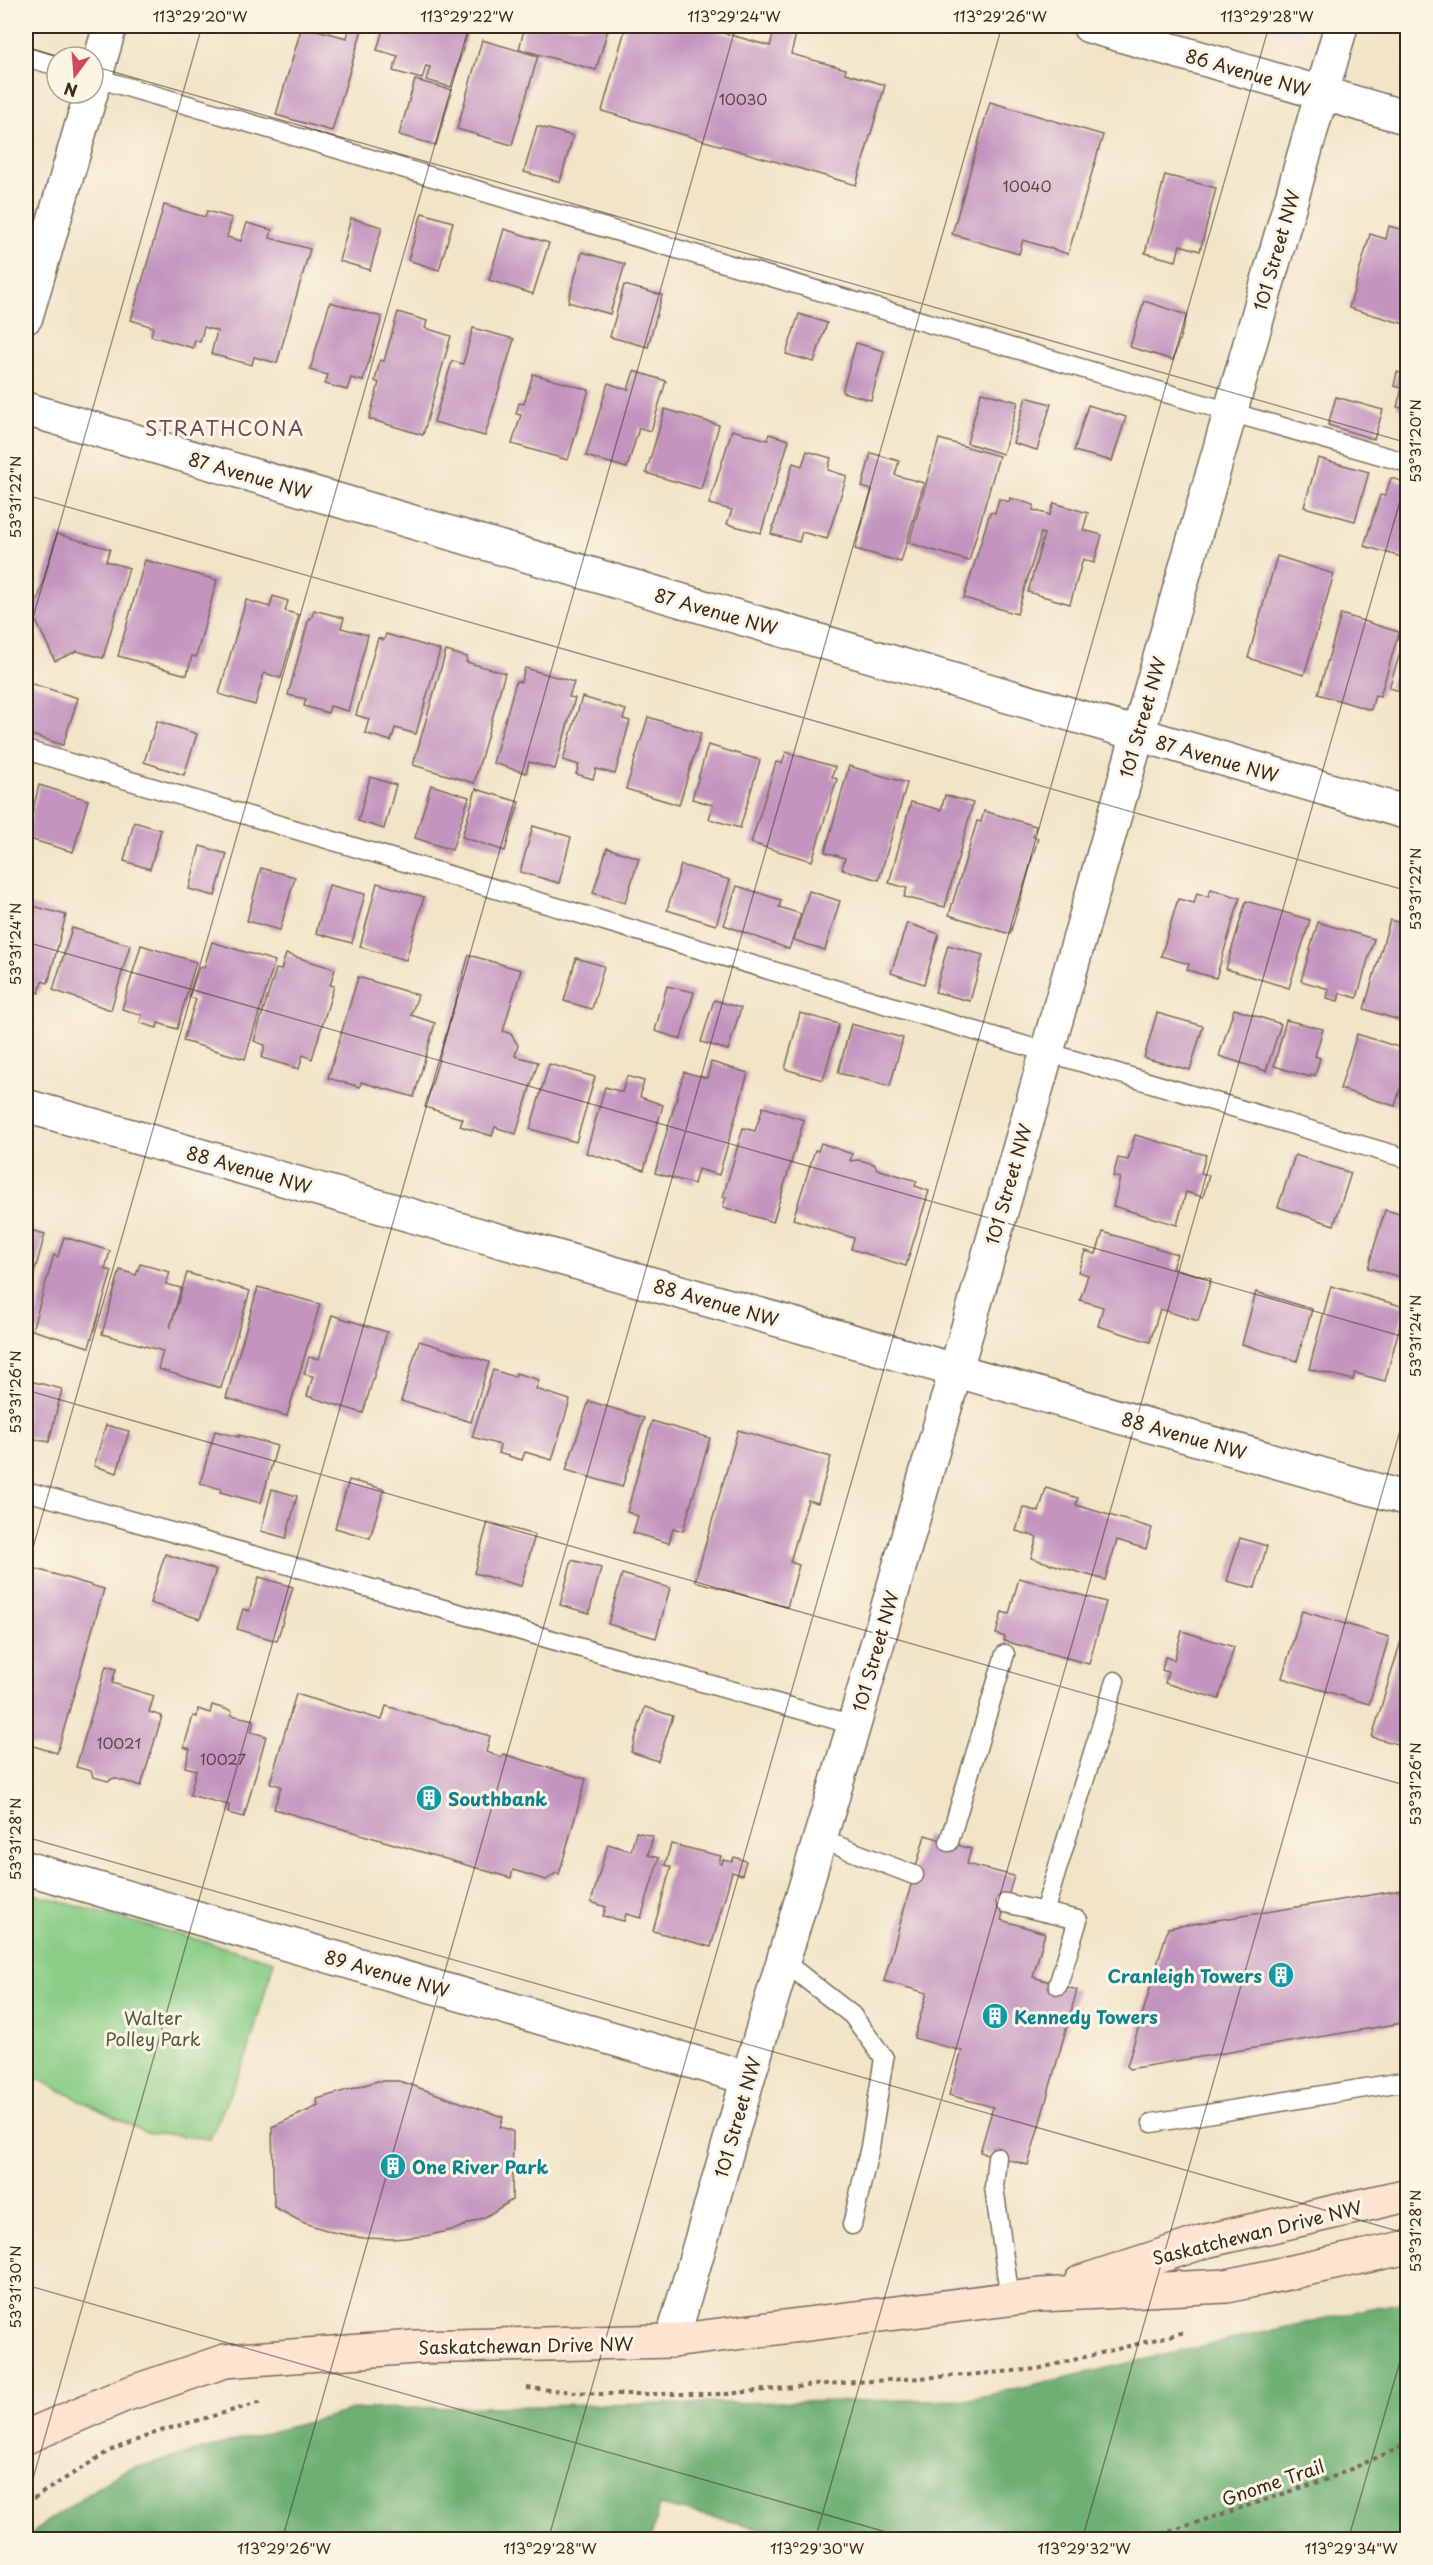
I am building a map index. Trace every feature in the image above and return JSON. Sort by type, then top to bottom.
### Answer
[{"type":"main road","name":"Saskatchewan Drive NW","points":[[1024,2297],[1206,2241],[1407,2195]]},
{"type":"main road","name":"Saskatchewan Drive NW","points":[[26,2437],[124,2395],[225,2361],[415,2347],[672,2341],[1024,2297],[1227,2286],[1407,2247]]},
{"type":"street","points":[[104,45],[110,26]]},
{"type":"street","name":"86 Avenue NW","points":[[1089,26],[1407,118]]},
{"type":"street","name":"101 Street NW","points":[[672,2341],[854,1725],[1341,26]]},
{"type":"street","points":[[26,317],[87,105]]},
{"type":"street","name":"87 Avenue NW","points":[[26,409],[1407,813]]},
{"type":"street","name":"88 Avenue NW","points":[[26,1106],[1407,1499]]},
{"type":"street","name":"89 Avenue NW","points":[[26,1868],[748,2078]]},
{"type":"lane","points":[[26,57],[45,63]]},
{"type":"lane","points":[[105,86],[1407,462]]},
{"type":"lane","points":[[26,750],[1407,1159]]},
{"type":"lane","points":[[26,1491],[854,1725]]},
{"type":"lane","points":[[949,1842],[1005,1654]]},
{"type":"lane","points":[[1044,1911],[1115,1680]]},
{"type":"lane","points":[[820,1839],[914,1875]]},
{"type":"lane","points":[[1006,1903],[1078,1920],[1058,1985]]},
{"type":"lane","points":[[783,1961],[852,2015],[884,2058],[870,2147],[852,2225]]},
{"type":"lane","points":[[1152,2123],[1407,2081]]},
{"type":"lane","points":[[998,2157],[994,2187],[1024,2297]]},
{"type":"path","name":"Gnome Trail","points":[[1144,2540],[1328,2479],[1407,2444]]},
{"type":"path","points":[[1407,2507],[1402,2518],[1407,2527]]},
{"type":"shaded area","points":[[1260,26],[1304,26],[1301,37]]},
{"type":"green space","name":"Walter Polley Park","points":[[26,1892],[274,1961],[247,2055],[210,2139],[144,2132],[26,2073]]},
{"type":"green space","points":[[1407,2300],[1407,2539],[812,2540],[659,2505],[651,2539],[26,2539],[46,2522],[123,2471],[357,2409],[970,2399]]},
{"type":"building","points":[[302,26],[347,38],[350,26],[363,26],[332,131],[276,115]]},
{"type":"building","points":[[384,26],[470,26],[451,87],[426,80],[430,67],[426,66],[422,79],[393,71],[398,56],[377,50]]},
{"type":"building","points":[[525,26],[609,26],[596,70],[519,49]]},
{"type":"building","points":[[626,26],[699,26],[770,46],[775,28],[796,34],[791,54],[846,69],[845,73],[885,85],[856,185],[602,111]]},
{"type":"building","points":[[482,40],[538,56],[512,145],[457,129]]},
{"type":"building","points":[[415,80],[452,90],[436,145],[399,135]]},
{"type":"building","points":[[990,102],[1103,135],[1068,254],[1023,240],[1019,254],[952,234]]},
{"type":"building","points":[[537,126],[573,136],[560,182],[524,172]]},
{"type":"building","points":[[1165,175],[1216,188],[1200,251],[1180,245],[1176,261],[1145,253]]},
{"type":"building","points":[[164,205],[205,217],[207,211],[232,218],[227,237],[241,241],[247,223],[272,230],[270,238],[310,249],[277,363],[254,357],[252,365],[211,354],[217,331],[204,327],[200,342],[195,340],[193,348],[151,336],[153,327],[131,320]]},
{"type":"building","points":[[422,213],[453,222],[439,270],[408,260]]},
{"type":"building","points":[[351,218],[382,227],[370,270],[339,261]]},
{"type":"building","points":[[1389,226],[1408,231],[1408,325],[1349,308],[1370,234],[1386,239]]},
{"type":"building","points":[[504,229],[549,243],[533,294],[489,280]]},
{"type":"building","points":[[582,252],[625,264],[610,314],[568,302]]},
{"type":"building","points":[[624,285],[662,295],[648,347],[610,337]]},
{"type":"building","points":[[1144,301],[1187,315],[1173,360],[1130,347]]},
{"type":"building","points":[[330,302],[382,317],[363,381],[351,378],[347,390],[325,384],[328,375],[310,370]]},
{"type":"building","points":[[398,312],[427,321],[425,328],[451,336],[423,435],[369,419],[379,383],[375,381],[380,360],[384,361]]},
{"type":"building","points":[[799,314],[827,323],[814,362],[786,354]]},
{"type":"building","points":[[473,328],[514,339],[485,436],[434,422],[452,361],[463,364]]},
{"type":"building","points":[[856,343],[884,351],[871,400],[842,392]]},
{"type":"building","points":[[634,371],[666,381],[651,431],[639,428],[627,468],[586,456],[608,383],[628,390]]},
{"type":"building","points":[[1397,372],[1408,375],[1408,410],[1397,407],[1402,388],[1394,386]]},
{"type":"building","points":[[533,374],[589,390],[568,460],[512,444],[521,415],[516,414],[519,403],[524,404]]},
{"type":"building","points":[[981,392],[1018,402],[1003,454],[967,443]]},
{"type":"building","points":[[1026,397],[1051,404],[1037,450],[1013,443]]},
{"type":"building","points":[[1336,397],[1383,410],[1374,439],[1328,425]]},
{"type":"building","points":[[1088,405],[1126,417],[1112,461],[1074,451]]},
{"type":"building","points":[[665,409],[719,425],[701,489],[646,473]]},
{"type":"building","points":[[732,430],[768,440],[769,434],[789,440],[761,533],[727,524],[732,510],[709,504]]},
{"type":"building","points":[[939,439],[999,456],[969,561],[909,543]]},
{"type":"building","points":[[807,451],[831,458],[828,470],[847,476],[827,539],[802,532],[799,542],[771,534],[793,463],[802,466]]},
{"type":"building","points":[[871,453],[899,461],[895,475],[924,483],[901,562],[855,549],[872,490],[862,487]]},
{"type":"building","points":[[1318,458],[1369,472],[1355,521],[1304,507]]},
{"type":"building","points":[[1391,478],[1408,483],[1408,559],[1364,546],[1380,495],[1385,496]]},
{"type":"building","points":[[1010,498],[1034,505],[1033,510],[1050,515],[1054,503],[1088,513],[1083,530],[1102,535],[1094,563],[1083,559],[1070,604],[1028,592],[1044,534],[1041,533],[1017,614],[964,598],[990,512],[995,513],[999,499],[1009,502]]},
{"type":"building","points":[[57,534],[110,549],[106,561],[129,568],[103,658],[77,651],[55,661],[28,604],[38,600]]},
{"type":"building","points":[[1277,556],[1334,574],[1304,675],[1248,658]]},
{"type":"building","points":[[145,560],[217,580],[196,657],[192,656],[187,675],[118,656]]},
{"type":"building","points":[[273,596],[288,601],[285,611],[299,615],[281,678],[264,673],[255,705],[219,694],[246,600],[270,607]]},
{"type":"building","points":[[314,610],[344,618],[341,628],[368,635],[348,711],[330,706],[328,713],[304,706],[306,699],[288,695],[309,618],[311,619]]},
{"type":"building","points":[[1341,614],[1399,632],[1380,696],[1375,695],[1371,710],[1318,694]]},
{"type":"building","points":[[386,634],[440,650],[416,734],[395,728],[391,741],[365,733],[369,719],[356,715],[378,638],[384,640]]},
{"type":"building","points":[[1405,637],[1408,637],[1408,693],[1389,688]]},
{"type":"building","points":[[446,651],[467,657],[466,662],[505,673],[474,783],[413,765]]},
{"type":"building","points":[[525,668],[574,682],[569,697],[575,698],[555,769],[529,762],[526,773],[493,763],[516,681],[521,682]]},
{"type":"building","points":[[26,682],[78,698],[63,745],[26,733]]},
{"type":"building","points":[[582,697],[626,710],[623,719],[630,721],[615,774],[596,769],[593,779],[576,774],[579,765],[563,760]]},
{"type":"building","points":[[648,717],[701,733],[679,805],[626,789]]},
{"type":"building","points":[[157,721],[197,734],[184,775],[144,762]]},
{"type":"building","points":[[708,745],[760,760],[740,828],[709,819],[713,805],[692,799]]},
{"type":"building","points":[[786,752],[835,767],[832,777],[837,779],[812,861],[751,843],[776,762],[782,763]]},
{"type":"building","points":[[849,766],[907,783],[879,880],[842,869],[845,858],[825,852]]},
{"type":"building","points":[[370,777],[396,785],[384,829],[358,821]]},
{"type":"building","points":[[39,785],[88,800],[73,852],[26,838]]},
{"type":"building","points":[[431,785],[469,797],[452,850],[415,838]]},
{"type":"building","points":[[26,786],[32,788],[26,808]]},
{"type":"building","points":[[476,789],[519,802],[505,851],[462,837]]},
{"type":"building","points":[[945,795],[973,803],[945,907],[904,897],[907,888],[889,883],[911,802],[941,810]]},
{"type":"building","points":[[984,811],[1036,826],[1033,837],[1038,838],[1010,934],[949,915],[977,821],[981,822]]},
{"type":"building","points":[[134,822],[161,830],[150,869],[124,861]]},
{"type":"building","points":[[533,826],[571,837],[559,883],[520,872]]},
{"type":"building","points":[[200,846],[227,854],[215,896],[189,889]]},
{"type":"building","points":[[607,848],[639,858],[625,903],[593,893]]},
{"type":"building","points":[[681,865],[730,880],[716,925],[667,910]]},
{"type":"building","points":[[261,868],[295,877],[280,930],[247,921]]},
{"type":"building","points":[[377,883],[424,897],[406,960],[360,947]]},
{"type":"building","points":[[329,885],[365,894],[352,943],[316,933]]},
{"type":"building","points":[[737,886],[781,900],[779,907],[801,914],[789,949],[724,925]]},
{"type":"building","points":[[1211,889],[1240,898],[1216,978],[1187,970],[1189,964],[1161,956],[1178,899],[1194,903],[1197,893],[1208,897]]},
{"type":"building","points":[[809,891],[840,901],[825,950],[794,940]]},
{"type":"building","points":[[1246,901],[1310,920],[1289,988],[1226,969]]},
{"type":"building","points":[[26,904],[66,915],[48,983],[42,981],[39,993],[26,989]]},
{"type":"building","points":[[1390,920],[1408,925],[1408,1023],[1364,1009]]},
{"type":"building","points":[[1318,922],[1374,939],[1357,998],[1340,993],[1338,1001],[1327,998],[1329,989],[1301,981]]},
{"type":"building","points":[[907,923],[939,934],[924,984],[891,973]]},
{"type":"building","points":[[72,928],[130,945],[111,1010],[53,990]]},
{"type":"building","points":[[212,942],[275,961],[245,1059],[183,1041],[196,999],[189,997],[199,967],[204,968]]},
{"type":"building","points":[[141,945],[196,962],[177,1029],[158,1023],[157,1028],[140,1023],[142,1015],[122,1009]]},
{"type":"building","points":[[948,945],[983,955],[970,1001],[935,992]]},
{"type":"building","points":[[286,954],[335,969],[330,985],[334,986],[312,1059],[303,1055],[299,1069],[262,1058],[265,1045],[254,1041],[276,969],[281,970]]},
{"type":"building","points":[[469,955],[521,970],[503,1031],[511,1034],[518,1045],[515,1056],[538,1062],[516,1134],[495,1127],[492,1136],[460,1126],[463,1119],[425,1107]]},
{"type":"building","points":[[576,958],[604,966],[592,1009],[564,1001]]},
{"type":"building","points":[[358,977],[418,995],[411,1015],[435,1023],[414,1097],[361,1082],[360,1087],[328,1078]]},
{"type":"building","points":[[667,986],[694,992],[681,1039],[655,1031]]},
{"type":"building","points":[[714,1000],[741,1008],[728,1050],[701,1042]]},
{"type":"building","points":[[1234,1009],[1281,1024],[1266,1071],[1219,1056]]},
{"type":"building","points":[[800,1013],[839,1024],[823,1080],[785,1069]]},
{"type":"building","points":[[1157,1013],[1203,1026],[1190,1070],[1144,1058]]},
{"type":"building","points":[[1286,1020],[1323,1029],[1315,1056],[1320,1058],[1315,1076],[1311,1074],[1310,1077],[1274,1066]]},
{"type":"building","points":[[851,1024],[903,1038],[890,1086],[838,1073]]},
{"type":"building","points":[[1357,1034],[1408,1050],[1408,1064],[1395,1106],[1340,1089]]},
{"type":"building","points":[[711,1062],[748,1073],[719,1175],[698,1169],[694,1184],[655,1173],[684,1072],[707,1078]]},
{"type":"building","points":[[549,1064],[595,1077],[576,1142],[530,1129]]},
{"type":"building","points":[[627,1076],[644,1081],[640,1097],[663,1105],[644,1170],[586,1153],[605,1087],[622,1092]]},
{"type":"building","points":[[763,1107],[804,1120],[773,1222],[723,1207],[726,1197],[723,1197],[743,1128],[755,1131]]},
{"type":"building","points":[[1135,1135],[1206,1155],[1201,1173],[1209,1175],[1203,1197],[1186,1192],[1177,1225],[1113,1206],[1120,1178],[1113,1176],[1118,1158],[1128,1160]]},
{"type":"building","points":[[821,1143],[852,1154],[850,1161],[859,1160],[874,1164],[877,1169],[917,1181],[915,1186],[929,1191],[906,1266],[851,1249],[854,1238],[793,1219],[815,1150],[818,1151]]},
{"type":"building","points":[[1295,1155],[1351,1173],[1334,1225],[1278,1207]]},
{"type":"building","points":[[1385,1210],[1408,1216],[1408,1279],[1368,1268]]},
{"type":"building","points":[[26,1229],[45,1234],[26,1303]]},
{"type":"building","points":[[1103,1232],[1177,1254],[1172,1268],[1211,1279],[1198,1321],[1160,1309],[1150,1342],[1098,1326],[1103,1307],[1080,1300],[1088,1275],[1078,1272],[1085,1251],[1096,1254]]},
{"type":"building","points":[[64,1237],[110,1251],[105,1269],[112,1271],[89,1347],[32,1330],[54,1255],[58,1257]]},
{"type":"building","points":[[140,1264],[170,1272],[166,1284],[181,1288],[170,1328],[187,1273],[250,1291],[221,1388],[158,1369],[163,1351],[102,1334],[120,1270],[136,1275]]},
{"type":"building","points":[[1331,1286],[1405,1307],[1385,1381],[1355,1373],[1353,1380],[1309,1369]]},
{"type":"building","points":[[258,1287],[320,1304],[287,1416],[226,1398]]},
{"type":"building","points":[[1256,1292],[1312,1309],[1297,1361],[1242,1344]]},
{"type":"building","points":[[332,1315],[387,1332],[363,1413],[307,1396],[313,1376],[304,1374],[309,1357],[319,1359]]},
{"type":"building","points":[[419,1341],[489,1362],[471,1422],[401,1401]]},
{"type":"building","points":[[493,1370],[515,1377],[516,1373],[539,1380],[536,1389],[570,1400],[552,1460],[525,1452],[522,1460],[498,1453],[500,1445],[472,1437]]},
{"type":"building","points":[[26,1380],[62,1389],[49,1442],[26,1437]]},
{"type":"building","points":[[589,1401],[644,1418],[622,1487],[566,1470]]},
{"type":"building","points":[[652,1421],[710,1438],[683,1531],[673,1528],[669,1543],[633,1533],[638,1516],[627,1512]]},
{"type":"building","points":[[106,1425],[129,1431],[117,1473],[94,1466]]},
{"type":"building","points":[[738,1430],[831,1457],[818,1503],[808,1500],[790,1562],[799,1565],[787,1607],[695,1581]]},
{"type":"building","points":[[215,1431],[277,1446],[261,1503],[220,1492],[221,1489],[200,1483]]},
{"type":"building","points":[[349,1480],[384,1489],[370,1538],[335,1528]]},
{"type":"building","points":[[1046,1488],[1078,1498],[1076,1505],[1152,1528],[1146,1549],[1117,1540],[1105,1580],[1031,1558],[1037,1537],[1016,1531],[1023,1507],[1039,1512]]},
{"type":"building","points":[[272,1489],[297,1496],[286,1538],[261,1531]]},
{"type":"building","points":[[488,1522],[535,1535],[521,1586],[474,1573]]},
{"type":"building","points":[[1240,1538],[1267,1546],[1255,1588],[1227,1581]]},
{"type":"building","points":[[165,1554],[216,1570],[200,1619],[150,1603]]},
{"type":"building","points":[[572,1560],[601,1568],[589,1613],[560,1605]]},
{"type":"building","points":[[26,1566],[104,1589],[57,1753],[26,1744]]},
{"type":"building","points":[[622,1574],[670,1588],[656,1638],[608,1624]]},
{"type":"building","points":[[259,1577],[293,1587],[277,1641],[237,1629],[243,1609],[249,1611]]},
{"type":"building","points":[[1019,1578],[1106,1602],[1089,1664],[1004,1641],[1005,1637],[996,1634],[1002,1612],[1009,1614]]},
{"type":"building","points":[[1302,1611],[1389,1637],[1369,1704],[1282,1678]]},
{"type":"building","points":[[1182,1631],[1234,1647],[1219,1699],[1165,1683],[1168,1672],[1162,1670],[1165,1657],[1174,1660]]},
{"type":"building","points":[[1404,1631],[1408,1632],[1408,1747],[1372,1737]]},
{"type":"building","points":[[106,1666],[116,1669],[112,1683],[154,1696],[149,1712],[162,1716],[141,1786],[114,1778],[108,1781],[93,1777],[91,1771],[76,1767]]},
{"type":"building","name":"Southbank","points":[[296,1694],[382,1720],[386,1706],[490,1736],[486,1752],[502,1757],[503,1754],[586,1779],[559,1874],[556,1873],[546,1880],[513,1870],[511,1878],[274,1809],[281,1786],[270,1783]]},
{"type":"building","points":[[212,1705],[232,1711],[231,1715],[254,1720],[251,1732],[266,1736],[244,1817],[228,1813],[229,1805],[190,1795],[196,1770],[185,1767],[190,1749],[184,1747],[193,1716],[197,1717],[198,1709],[210,1713]]},
{"type":"building","points":[[645,1707],[673,1716],[658,1761],[631,1752]]},
{"type":"building","points":[[636,1832],[653,1836],[648,1855],[659,1858],[641,1918],[626,1914],[624,1921],[603,1916],[606,1907],[591,1902],[608,1844],[631,1851]]},
{"type":"building","name":"Kennedy Towers","points":[[925,1835],[971,1849],[967,1864],[1014,1876],[1001,1920],[1045,1933],[1033,1977],[1077,1990],[1028,2165],[980,2152],[993,2107],[949,2095],[962,2051],[914,2038],[927,1993],[884,1981]]},
{"type":"building","points":[[671,1844],[721,1856],[719,1863],[722,1864],[723,1860],[732,1862],[734,1857],[746,1861],[742,1875],[732,1872],[711,1947],[653,1931],[671,1867],[665,1865]]},
{"type":"building","name":"Cranleigh Towers","points":[[1408,1889],[1408,2022],[1129,2069],[1127,2066],[1168,1928]]},
{"type":"building","name":"One River Park","points":[[378,2081],[399,2081],[503,2117],[500,2127],[513,2131],[512,2200],[485,2217],[456,2229],[426,2236],[394,2239],[363,2238],[332,2232],[302,2222],[274,2207],[272,2127],[318,2106],[317,2099]]},
{"type":"place","name":"Southbank","points":[[429,1798]]},
{"type":"place","name":"Cranleigh Towers","points":[[1281,1975]]},
{"type":"place","name":"Kennedy Towers","points":[[995,2016]]},
{"type":"place","name":"One River Park","points":[[393,2166]]},
{"type":"district","name":"STRATHCONA","points":[[225,428]]}]
